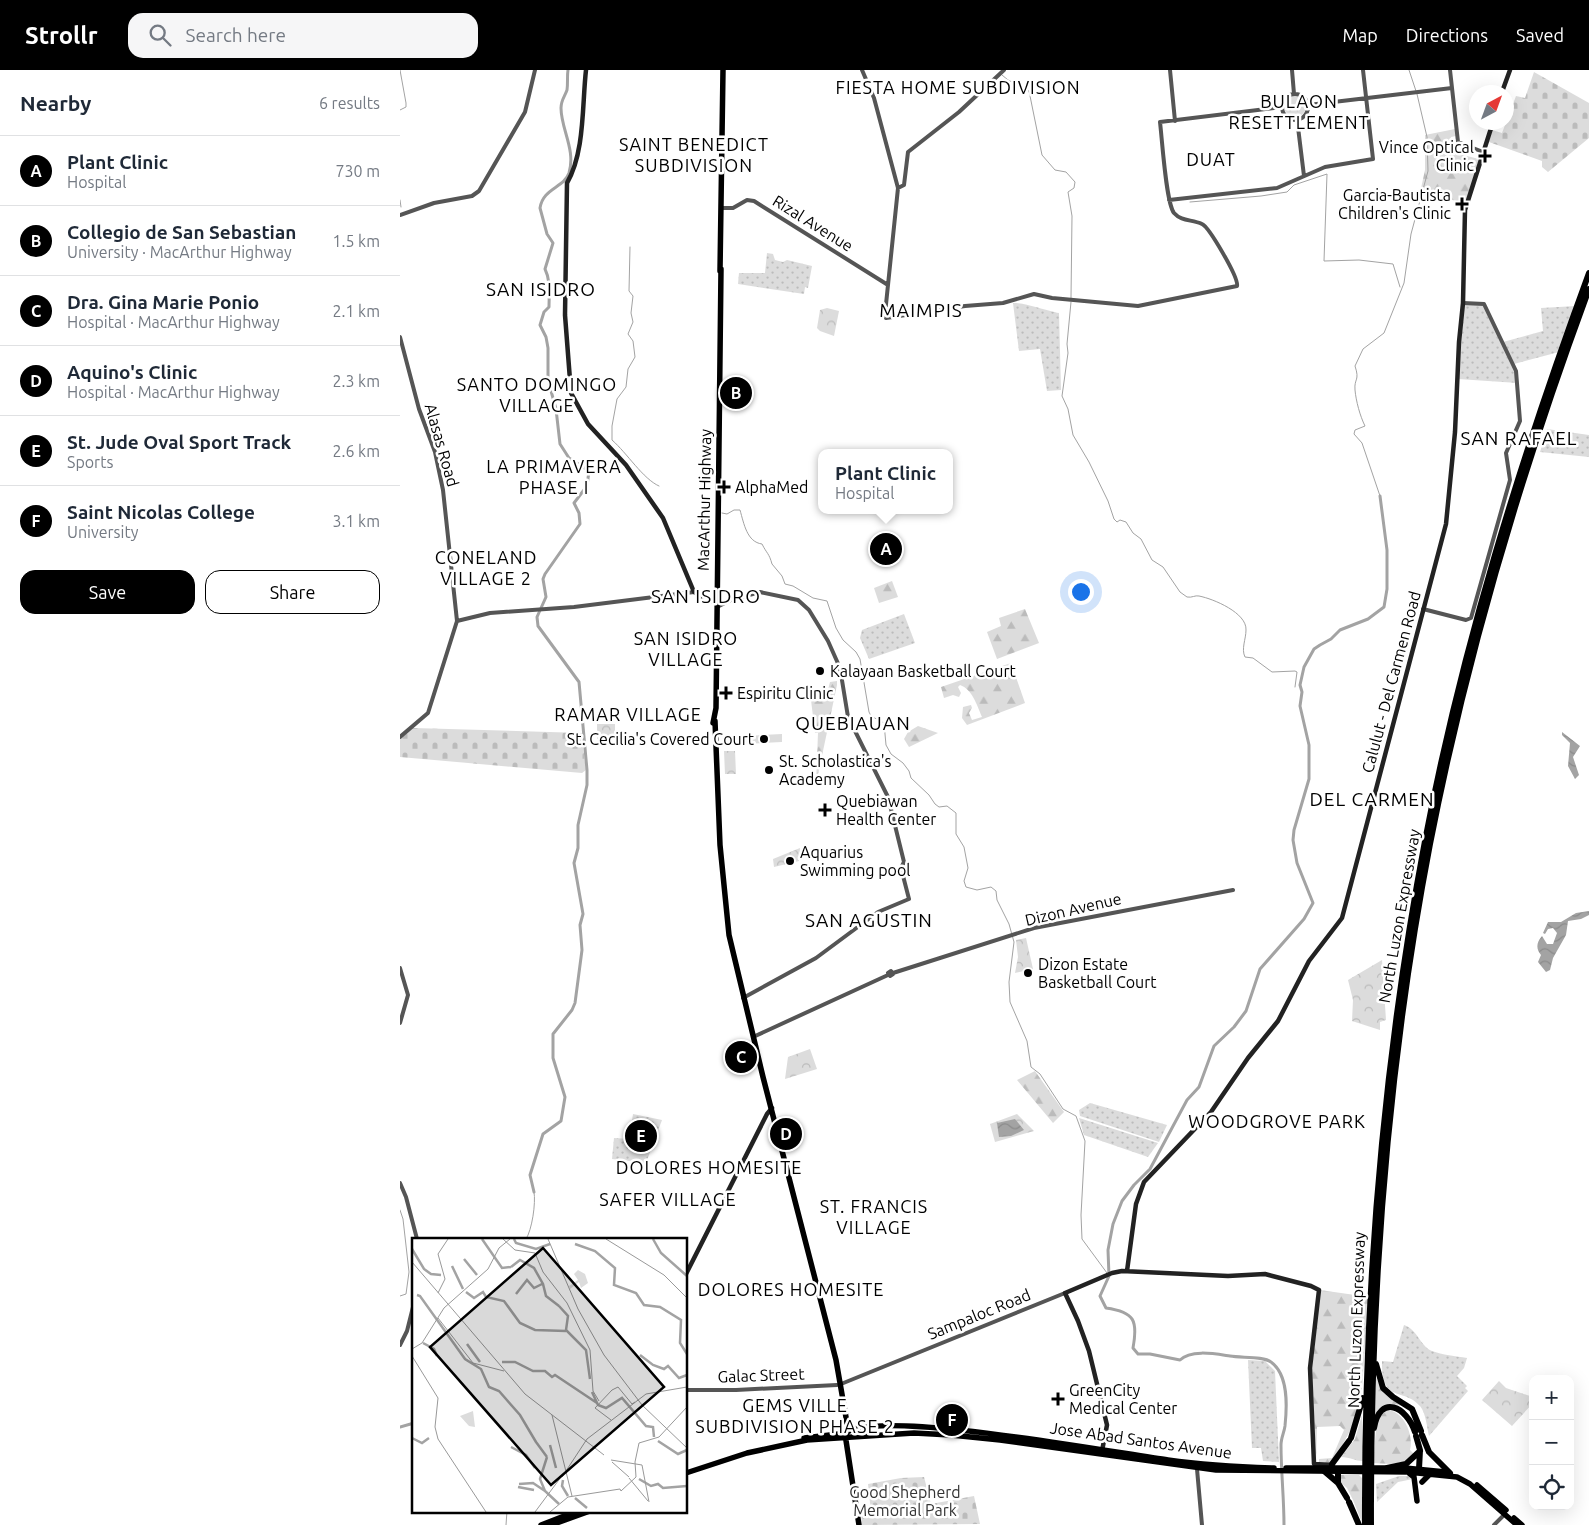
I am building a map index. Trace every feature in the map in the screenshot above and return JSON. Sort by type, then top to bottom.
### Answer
[{"type":"highway","name":"MacArthur Highway","points":[[723,70],[715,721],[725,914],[743,998],[831,1339],[837,1385],[849,1432],[860,1525]]},
{"type":"highway","name":"North Luzon Expressway","points":[[1365,1525],[1377,1186],[1389,1072],[1403,971],[1429,820],[1464,666],[1494,556],[1532,434],[1589,273]]},
{"type":"highway","name":"North Luzon Expressway","points":[[1371,1525],[1370,1345],[1380,1220],[1394,1074],[1407,982],[1432,836],[1458,718],[1497,566],[1534,447],[1589,289]]},
{"type":"highway","points":[[1370,1345],[1376,1371],[1382,1386],[1390,1395],[1412,1409],[1418,1434],[1421,1469]]},
{"type":"highway","points":[[1360,1525],[1338,1483],[1333,1466],[1350,1440],[1361,1407],[1370,1345]]},
{"type":"highway","points":[[1371,1446],[1375,1420],[1386,1408],[1396,1407],[1406,1414],[1424,1444],[1440,1465],[1450,1473]]},
{"type":"highway","points":[[809,1438],[906,1428]]},
{"type":"highway","name":"Jose Abad Santos Avenue","points":[[688,1471],[751,1451],[809,1438],[849,1432],[906,1428],[1002,1434],[1197,1469],[1287,1470],[1333,1466],[1359,1470],[1408,1472],[1461,1478],[1519,1525]]},
{"type":"highway","points":[[888,1430],[914,1433]]},
{"type":"highway","points":[[828,1436],[840,1431],[849,1432]]},
{"type":"highway","name":"Jose Abad Santos Avenue","points":[[849,1432],[862,1436],[914,1433],[990,1438],[1216,1468]]},
{"type":"highway","points":[[990,1438],[1000,1437],[1002,1434]]},
{"type":"highway","points":[[1005,1440],[1006,1436],[1012,1435]]},
{"type":"highway","points":[[1421,1469],[1424,1444]]},
{"type":"highway","points":[[1387,1468],[1404,1465],[1420,1451]]},
{"type":"highway","points":[[1333,1466],[1338,1483]]},
{"type":"highway","name":"Jose Abad Santos Avenue","points":[[1376,1470],[1387,1468],[1421,1469],[1461,1474],[1503,1506]]},
{"type":"highway","points":[[1408,1472],[1414,1477],[1417,1501]]},
{"type":"highway","points":[[1422,1482],[1430,1474]]},
{"type":"highway","points":[[1479,1491],[1503,1506],[1519,1525]]},
{"type":"highway","points":[[546,1525],[575,1512]]},
{"type":"highway","points":[[546,1525],[578,1512]]},
{"type":"highway","points":[[546,1525],[582,1512]]},
{"type":"highway","points":[[546,1525],[586,1512]]},
{"type":"main road","points":[[586,70],[582,127],[572,174],[567,183],[565,315],[569,386],[573,399],[588,424],[630,470],[663,518],[694,592],[716,604]]},
{"type":"main road","points":[[1505,85],[1510,70]]},
{"type":"main road","name":"Calulut - Del Carmen Road","points":[[1127,1271],[1136,1204],[1144,1182],[1211,1112],[1248,1058],[1278,1021],[1309,961],[1341,921],[1448,512],[1463,303],[1465,210],[1490,130]]},
{"type":"main road","points":[[688,1270],[771,1110]]},
{"type":"main road","name":"Sampaloc Road","points":[[1064,1293],[1109,1275],[1127,1271],[1222,1276],[1270,1275],[1316,1287],[1319,1291],[1310,1368],[1314,1464],[1333,1466]]},
{"type":"main road","points":[[1064,1293],[1078,1321],[1089,1351],[1107,1425],[1102,1451]]},
{"type":"street","points":[[400,215],[434,203],[472,196],[479,191],[525,112],[535,70]]},
{"type":"street","points":[[862,70],[874,98],[898,188],[884,314],[886,318],[965,306],[1002,303],[1031,294],[1138,306],[1237,286],[1238,280],[1232,267],[1216,245],[1208,229],[1202,224],[1178,216],[1170,207],[1160,122],[1282,107]]},
{"type":"street","points":[[1170,70],[1175,121]]},
{"type":"street","points":[[1292,70],[1294,94]]},
{"type":"street","points":[[1169,200],[1277,188],[1337,164],[1373,159],[1363,70]]},
{"type":"street","points":[[1450,70],[1458,142],[1483,152]]},
{"type":"street","points":[[898,188],[904,185],[906,156],[910,150],[960,112],[1003,72]]},
{"type":"street","points":[[1308,105],[1452,88]]},
{"type":"street","points":[[1294,94],[1302,96],[1308,105],[1306,114],[1297,119],[1288,117],[1282,107],[1288,96],[1294,94]]},
{"type":"street","points":[[1297,119],[1304,176]]},
{"type":"street","name":"Rizal Avenue","points":[[722,208],[733,208],[747,200],[754,201],[888,285]]},
{"type":"street","points":[[1423,609],[1466,620],[1471,618],[1510,480],[1506,453],[1520,424],[1518,379],[1514,367],[1484,304],[1463,303]]},
{"type":"street","name":"Alasas Road","points":[[400,337],[419,409],[435,452],[444,490],[457,621],[428,713],[400,736]]},
{"type":"street","points":[[457,621],[490,613],[543,610],[694,592]]},
{"type":"street","points":[[716,604],[722,606],[729,601],[760,592],[801,602],[814,617],[840,668],[848,717],[888,797],[904,862],[901,868],[908,899],[878,912],[816,958],[743,998]]},
{"type":"street","name":"Dizon Avenue","points":[[753,1037],[890,974],[1049,925],[1233,890]]},
{"type":"street","points":[[400,968],[407,988],[407,999],[400,1023]]},
{"type":"street","points":[[400,987],[407,988]]},
{"type":"street","points":[[400,1183],[406,1197],[417,1238]]},
{"type":"street","name":"Sampaloc Road","points":[[837,1385],[1064,1293]]},
{"type":"street","points":[[400,1344],[407,1330],[412,1311]]},
{"type":"street","name":"Galac Street","points":[[688,1390],[736,1390],[837,1385]]},
{"type":"street","points":[[1197,1469],[1202,1525]]},
{"type":"street","points":[[1494,1525],[1505,1514]]},
{"type":"green space","points":[[1534,72],[1589,103],[1589,138],[1548,172],[1542,167],[1542,161],[1489,142],[1492,130],[1502,133],[1503,130],[1514,130],[1514,101],[1516,96],[1525,98]]},
{"type":"green space","points":[[1295,95],[1303,98],[1306,106],[1303,114],[1295,117],[1287,114],[1284,106],[1287,98]]},
{"type":"green space","points":[[1455,129],[1456,136],[1451,137],[1452,144],[1449,144],[1447,151],[1479,159],[1466,203],[1420,193],[1425,170],[1425,135]]},
{"type":"green space","points":[[767,253],[773,254],[775,260],[783,262],[787,260],[812,266],[808,288],[805,287],[804,294],[738,284],[739,273],[765,273]]},
{"type":"green space","points":[[1013,303],[1059,313],[1061,390],[1047,391],[1040,349],[1019,351]]},
{"type":"green space","points":[[1464,304],[1483,305],[1515,371],[1518,383],[1458,379]]},
{"type":"green space","points":[[1576,306],[1559,352],[1514,364],[1503,342],[1543,331],[1541,308]]},
{"type":"green space","points":[[827,308],[839,311],[834,336],[817,328],[820,310]]},
{"type":"green space","points":[[1547,429],[1589,435],[1589,457],[1540,452]]},
{"type":"green space","points":[[892,581],[898,597],[879,603],[874,588]]},
{"type":"green space","points":[[1025,609],[1039,643],[997,659],[987,632],[1001,626],[999,618]]},
{"type":"green space","points":[[904,614],[915,643],[869,659],[860,638],[862,630]]},
{"type":"green space","points":[[1011,663],[1025,703],[967,725],[962,718],[963,707],[971,705],[972,708],[969,713],[972,720],[982,717],[971,694],[960,685],[958,687],[961,693],[959,697],[953,695],[944,698],[941,687]]},
{"type":"green space","points":[[837,681],[816,784],[818,733],[815,733],[811,700],[813,691],[828,690],[830,682]]},
{"type":"green space","points":[[597,724],[615,724],[615,739],[597,739]]},
{"type":"green space","points":[[918,726],[938,733],[909,747],[904,739],[908,732]]},
{"type":"green space","points":[[413,728],[582,733],[580,746],[583,747],[586,770],[582,773],[400,757],[400,739]]},
{"type":"green space","name":"St. Cecilia's Covered Court","points":[[782,734],[782,742],[745,744],[745,736]]},
{"type":"green space","points":[[724,751],[735,751],[736,774],[725,774]]},
{"type":"green space","points":[[800,848],[799,861],[774,867],[773,859]]},
{"type":"green space","points":[[1026,938],[1033,969],[1015,973],[1018,957],[1016,940]]},
{"type":"green space","points":[[1382,960],[1386,1020],[1380,1022],[1380,1030],[1352,1021],[1353,1000],[1348,980]]},
{"type":"green space","points":[[810,1049],[817,1069],[785,1079],[788,1057]]},
{"type":"green space","points":[[1035,1071],[1064,1112],[1053,1123],[1017,1080]]},
{"type":"green space","points":[[1090,1103],[1167,1125],[1159,1142],[1080,1116],[1079,1110]]},
{"type":"green space","points":[[633,1114],[662,1120],[646,1163],[612,1159],[614,1138],[629,1139]]},
{"type":"green space","points":[[1017,1114],[1034,1131],[995,1142],[990,1124]]},
{"type":"green space","points":[[1079,1118],[1158,1143],[1148,1157],[1084,1135]]},
{"type":"green space","points":[[640,1120],[649,1122],[651,1136],[647,1147],[638,1159],[630,1156],[629,1148],[633,1132]]},
{"type":"green space","points":[[1320,1290],[1369,1297],[1361,1401],[1353,1425],[1330,1463],[1319,1463],[1319,1459],[1332,1458],[1344,1430],[1340,1426],[1317,1427],[1316,1463],[1312,1369]]},
{"type":"green space","points":[[1404,1325],[1413,1330],[1428,1349],[1467,1358],[1464,1368],[1457,1376],[1467,1386],[1465,1388],[1468,1391],[1429,1436],[1425,1416],[1420,1406],[1414,1400],[1389,1389],[1385,1384],[1382,1361],[1393,1362]]},
{"type":"green space","points":[[1248,1360],[1265,1361],[1275,1371],[1279,1462],[1263,1461],[1261,1448],[1252,1448]]},
{"type":"green space","points":[[1375,1375],[1379,1384],[1410,1409],[1395,1404],[1383,1408],[1375,1416]]},
{"type":"green space","points":[[1499,1381],[1506,1388],[1529,1396],[1529,1407],[1512,1426],[1482,1400]]},
{"type":"green space","points":[[1387,1410],[1393,1411],[1403,1419],[1409,1431],[1410,1450],[1414,1454],[1409,1461],[1391,1464],[1373,1463],[1377,1419]]},
{"type":"green space","points":[[1362,1415],[1363,1461],[1341,1457],[1355,1439]]},
{"type":"green space","points":[[1339,1475],[1359,1475],[1362,1478],[1363,1525],[1347,1488],[1339,1481]]},
{"type":"green space","points":[[1399,1476],[1410,1476],[1413,1479],[1398,1482],[1377,1502],[1376,1484]]},
{"type":"green space","name":"Good Shepherd Memorial Park","points":[[924,1477],[931,1504],[974,1496],[980,1524],[862,1525],[861,1514],[871,1512],[868,1484],[901,1478]]},
{"type":"water","points":[[1562,732],[1580,746],[1573,757],[1579,775],[1575,779],[1568,766],[1570,743],[1562,735]]},
{"type":"water","points":[[1589,911],[1589,915],[1581,919],[1568,921],[1566,935],[1553,958],[1550,970],[1546,972],[1538,962],[1541,955],[1537,946],[1542,936],[1547,944],[1553,944],[1557,933],[1553,928],[1548,929],[1545,934],[1543,933],[1548,922],[1561,922],[1576,913]]},
{"type":"water","points":[[1015,1119],[1024,1130],[1011,1136],[999,1137],[997,1123]]},
{"type":"waterway","points":[[400,70],[406,107],[400,110]]},
{"type":"waterway","points":[[534,1192],[530,1175],[543,1134],[561,1121],[565,1097],[553,1058],[553,1034],[572,1010],[575,1003],[582,950],[580,925],[583,914],[574,863],[578,848],[578,825],[587,785],[579,682],[538,626],[537,617],[546,597],[543,579],[545,574],[580,524],[579,513],[574,503],[587,486],[589,471],[569,458],[560,444],[556,409],[548,380],[548,348],[546,337],[540,325],[544,312],[549,307],[549,283],[545,269],[553,243],[547,234],[540,208],[545,196],[566,178],[571,164],[570,148],[563,124],[561,108],[562,100],[567,90],[568,70]]},
{"type":"waterway","points":[[1409,70],[1416,91]]},
{"type":"waterway","points":[[1002,75],[1029,91],[1042,155],[1055,170],[1066,172],[1075,182],[1074,188],[1068,192],[1072,216],[1071,298]]},
{"type":"waterway","points":[[1380,496],[1362,443],[1354,434],[1355,430],[1365,426],[1357,404],[1355,386],[1357,374],[1355,366],[1363,349],[1384,333],[1404,283],[1411,234],[1428,171],[1427,137],[1417,94]]},
{"type":"waterway","points":[[1190,202],[1287,192],[1294,185],[1327,174],[1324,261],[1359,260],[1393,264],[1400,287]]},
{"type":"waterway","points":[[400,200],[401,207]]},
{"type":"waterway","points":[[630,247],[629,291],[633,296],[631,313],[633,322],[628,334],[633,341],[635,357],[628,369],[626,387],[617,399],[612,426],[612,440],[647,478],[659,486]]},
{"type":"waterway","points":[[1071,302],[1067,344],[1068,353],[1062,396],[1068,409],[1073,435],[1089,462],[1108,501],[1114,519],[1117,522],[1120,520],[1126,522],[1133,533],[1141,539],[1152,560],[1163,567],[1180,592],[1187,597],[1198,596],[1213,600],[1236,613],[1245,624],[1243,651],[1245,657],[1253,658],[1272,672],[1297,672],[1295,687]]},
{"type":"waterway","points":[[1284,1525],[1281,1440],[1285,1426],[1286,1392],[1277,1368],[1268,1360],[1258,1358],[1197,1353],[1190,1354],[1180,1360],[1150,1354],[1138,1354],[1133,1348],[1135,1331],[1132,1319],[1123,1312],[1106,1308],[1100,1296],[1109,1276],[1108,1250],[1113,1224],[1122,1201],[1134,1185],[1150,1169],[1187,1100],[1199,1087],[1214,1046],[1234,1027],[1246,1011],[1260,969],[1304,919],[1313,903],[1297,863],[1293,840],[1294,830],[1309,779],[1309,745],[1300,706],[1302,692],[1300,685],[1304,667],[1314,649],[1331,639],[1340,630],[1368,619],[1384,607],[1387,589],[1387,550],[1380,496]]},
{"type":"waterway","points":[[722,513],[727,514],[734,510],[740,510],[750,536],[757,543],[762,544],[785,584],[793,586],[813,598],[827,601],[836,628],[843,640],[856,652],[860,659],[869,712],[871,716],[884,723],[886,745],[891,754],[903,763],[909,771],[911,778],[929,795],[935,804],[939,807],[947,806],[956,813],[956,834],[964,847],[968,868],[964,881],[966,887],[977,890],[991,887],[996,891],[997,900],[1009,924],[1014,942],[1009,982],[1010,1002],[1027,1041],[1031,1067],[1040,1074],[1063,1109],[1076,1116],[1085,1141],[1081,1215],[1082,1239],[1107,1273]]},
{"type":"waterway","points":[[526,1238],[533,1216],[534,1192]]},
{"type":"waterway","points":[[400,1210],[403,1219],[409,1272],[406,1294],[400,1296]]},
{"type":"waterway","points":[[400,1427],[412,1424]]},
{"type":"waterway","points":[[506,1525],[507,1512]]},
{"type":"taxiway","points":[[1151,1406],[1157,1406]]},
{"type":"place","name":"Vince Optical Clinic","points":[[1485,156]]},
{"type":"place","name":"Garcia-Bautista Children's Clinic","points":[[1462,204]]},
{"type":"place","name":"Collegio de San Sebastian","points":[[736,393]]},
{"type":"place","name":"AlphaMed","points":[[724,487]]},
{"type":"place","name":"Plant Clinic","points":[[886,549]]},
{"type":"place","name":"Kalayaan Basketball Court","points":[[820,671]]},
{"type":"place","name":"Espiritu Clinic","points":[[726,693]]},
{"type":"place","name":"St. Cecilia's Covered Court","points":[[764,739]]},
{"type":"place","name":"St. Scholastica's Academy","points":[[769,770]]},
{"type":"place","name":"Quebiawan Health Center","points":[[825,810]]},
{"type":"place","name":"Aquarius Swimming pool","points":[[790,861]]},
{"type":"place","name":"Dizon Estate Basketball Court","points":[[1028,973]]},
{"type":"place","name":"Dra. Gina Marie Ponio","points":[[741,1057]]},
{"type":"place","name":"Aquino's Clinic","points":[[786,1134]]},
{"type":"place","name":"St. Jude Oval Sport Track","points":[[641,1136]]},
{"type":"place","name":"GreenCity Medical Center","points":[[1058,1399]]},
{"type":"place","name":"Saint Nicolas College","points":[[952,1420]]},
{"type":"district","name":"FIESTA HOME SUBDIVISION","points":[[958,88]]},
{"type":"district","name":"BULAON RESETTLEMENT","points":[[1299,112]]},
{"type":"district","name":"SAINT BENEDICT SUBDIVISION","points":[[694,155]]},
{"type":"district","name":"DUAT","points":[[1211,160]]},
{"type":"district","name":"SAN ISIDRO","points":[[541,289]]},
{"type":"district","name":"MAIMPIS","points":[[921,310]]},
{"type":"district","name":"SANTO DOMINGO VILLAGE","points":[[537,395]]},
{"type":"district","name":"SAN RAFAEL","points":[[1519,438]]},
{"type":"district","name":"LA PRIMAVERA PHASE I","points":[[554,477]]},
{"type":"district","name":"CONELAND VILLAGE 2","points":[[486,568]]},
{"type":"district","name":"SAN ISIDRO","points":[[706,596]]},
{"type":"district","name":"SAN ISIDRO VILLAGE","points":[[686,649]]},
{"type":"district","name":"RAMAR VILLAGE","points":[[628,715]]},
{"type":"district","name":"QUEBIAUAN","points":[[853,723]]},
{"type":"district","name":"DEL CARMEN","points":[[1372,799]]},
{"type":"district","name":"SAN AGUSTIN","points":[[869,920]]},
{"type":"district","name":"WOODGROVE PARK","points":[[1277,1122]]},
{"type":"district","name":"DOLORES HOMESITE","points":[[709,1168]]},
{"type":"district","name":"SAFER VILLAGE","points":[[668,1200]]},
{"type":"district","name":"ST. FRANCIS VILLAGE","points":[[874,1217]]},
{"type":"district","name":"DOLORES HOMESITE","points":[[791,1290]]},
{"type":"district","name":"GEMS VILLE SUBDIVISION PHASE 2","points":[[795,1416]]}]
